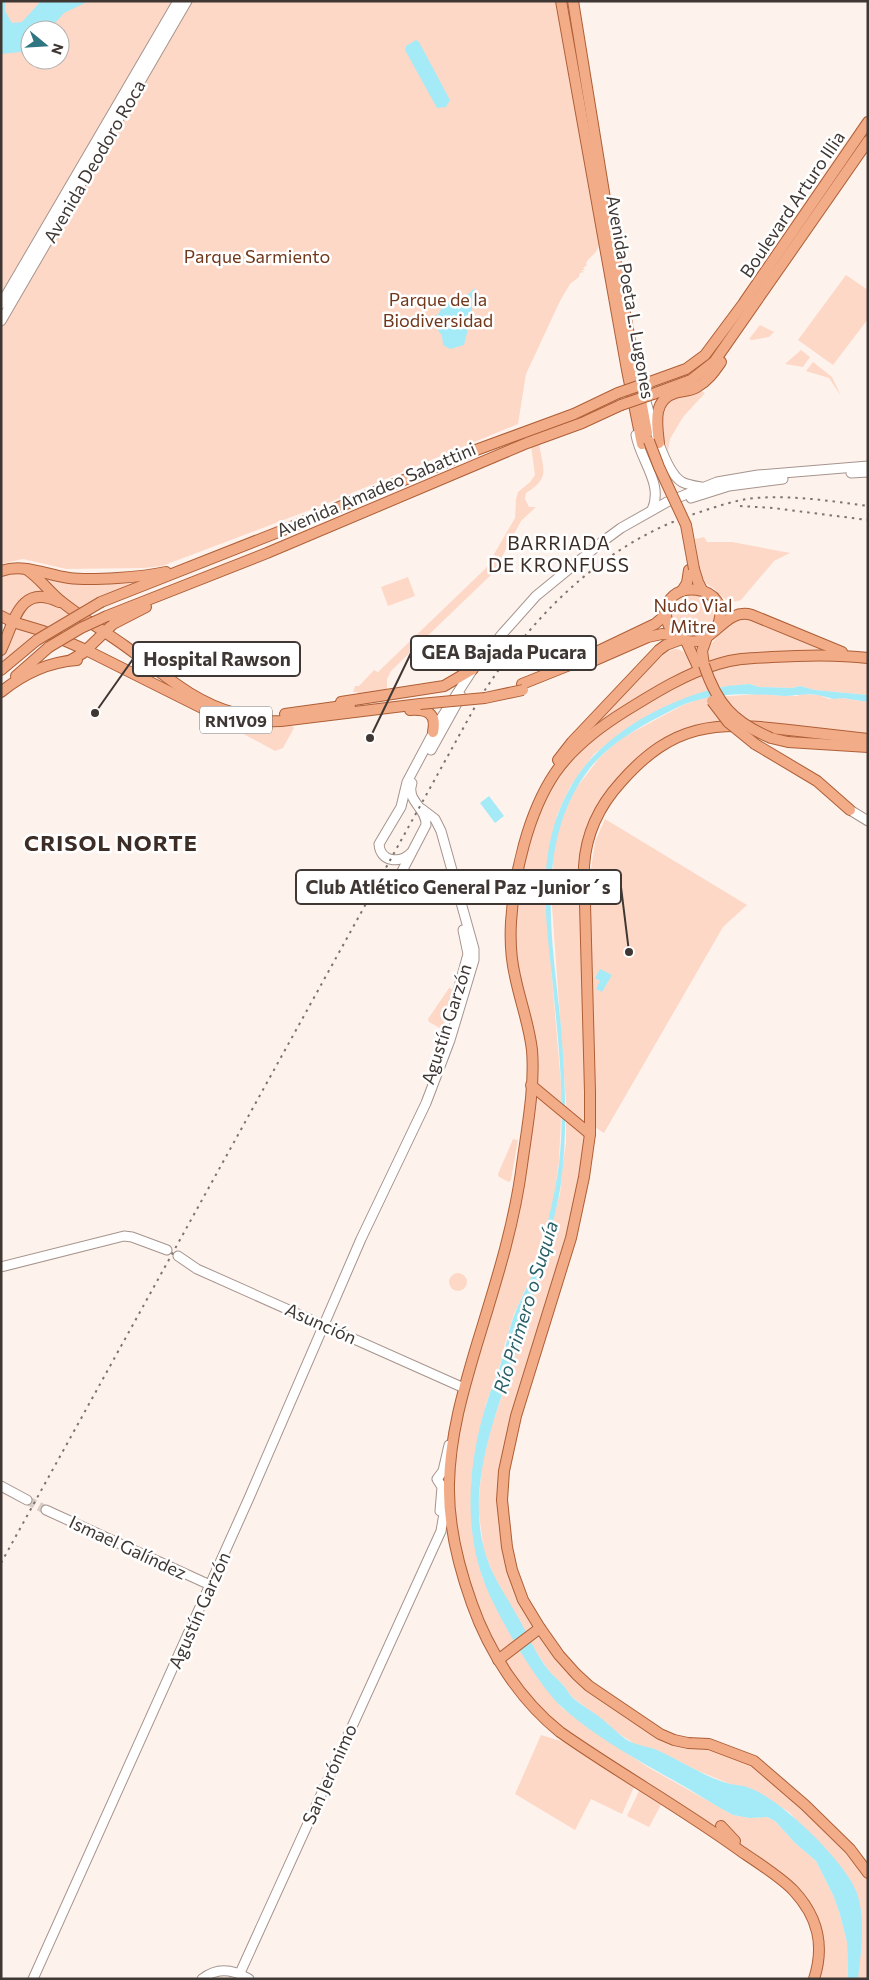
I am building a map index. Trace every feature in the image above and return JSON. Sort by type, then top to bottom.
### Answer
[{"type":"main road","name":"Avenida Deodoro Roca","points":[[1,304],[178,1]]},
{"type":"main road","name":"Avenida Deodoro Roca","points":[[1,321],[187,1]]},
{"type":"main road","name":"Avenida Poeta L. Lugones","points":[[561,1],[631,369],[650,442],[653,470],[681,527],[692,569],[702,590]]},
{"type":"main road","name":"Avenida Poeta L. Lugones","points":[[573,1],[631,369]]},
{"type":"main road","name":"Boulevard Arturo Illia","points":[[747,307],[868,122]]},
{"type":"main road","name":"Boulevard Arturo Illia","points":[[747,307],[868,141]]},
{"type":"main road","points":[[650,442],[664,399],[671,394],[695,388],[706,380],[735,341],[747,307]]},
{"type":"main road","name":"Avenida Amadeo Sabattini","points":[[1,670],[37,640],[101,602],[476,450],[574,414],[618,393],[686,369],[700,360],[747,307]]},
{"type":"main road","name":"Avenida Amadeo Sabattini","points":[[1,690],[49,647],[81,628],[107,616],[207,577],[518,447],[582,423],[620,405],[691,380],[703,372],[717,358],[747,307]]},
{"type":"main road","points":[[631,369],[650,442],[680,480],[690,485],[702,486]]},
{"type":"main road","points":[[631,369],[637,445],[652,477],[656,491],[656,499],[652,510]]},
{"type":"main road","points":[[399,877],[426,825],[426,819],[421,808],[411,795],[411,786],[457,690],[547,593],[611,541],[702,486],[751,476],[868,466]]},
{"type":"main road","points":[[411,853],[402,860],[391,861],[381,852],[379,844],[401,807],[407,782],[433,732],[457,690],[473,669],[523,610],[554,580],[620,528],[652,510],[682,498],[740,484],[868,472]]},
{"type":"main road","points":[[680,480],[682,498]]},
{"type":"main road","points":[[2,572],[14,567],[70,578],[94,578],[158,574],[206,561]]},
{"type":"main road","points":[[26,569],[70,609]]},
{"type":"main road","name":"Avenida Poeta L. Lugones","points":[[682,591],[692,569]]},
{"type":"main road","points":[[71,660],[86,650],[113,624],[124,617],[207,577]]},
{"type":"main road","points":[[716,629],[719,618],[718,604],[712,597],[702,590],[690,589],[682,591],[673,598],[667,609],[667,621],[701,666],[714,691],[730,713],[750,728],[771,738],[794,742],[868,747]]},
{"type":"main road","name":"RN1V09","points":[[1,650],[21,606],[35,597],[52,599],[124,645],[168,680],[196,697],[226,710],[257,716],[420,701]]},
{"type":"main road","name":"RN1V09","points":[[522,687],[655,624],[662,618],[667,609]]},
{"type":"main road","points":[[850,656],[749,614],[737,615],[716,629],[707,638],[702,651],[701,666],[708,692],[715,706],[736,730],[755,744],[817,781],[850,810],[868,821]]},
{"type":"main road","points":[[1,616],[13,622],[38,629],[100,657]]},
{"type":"main road","points":[[124,617],[118,632],[124,645]]},
{"type":"main road","name":"RN1V09","points":[[100,657],[210,712],[226,718],[258,722],[315,718],[522,687],[551,680],[648,637],[662,634],[681,638]]},
{"type":"main road","points":[[707,638],[697,641],[681,638],[659,650],[572,742],[553,769],[525,843],[516,878],[511,934],[514,972],[532,1048],[533,1087],[516,1206],[453,1431],[448,1485],[452,1536],[462,1576],[480,1625],[530,1703],[560,1732],[718,1834],[794,1890],[818,1933],[820,1950],[814,1979]]},
{"type":"main road","points":[[540,801],[560,767],[597,731],[650,696],[690,674],[722,662],[745,658],[828,654],[868,658]]},
{"type":"main road","points":[[1,690],[29,673],[71,660],[100,657]]},
{"type":"main road","points":[[303,711],[332,703],[407,693],[457,690]]},
{"type":"main road","points":[[315,718],[423,710],[427,711],[432,717],[433,732]]},
{"type":"main road","points":[[868,739],[750,725],[724,725],[701,728],[675,738],[650,753],[632,770],[601,807],[588,836],[584,866],[590,1092],[587,1131],[589,1150],[578,1211],[512,1431],[502,1485],[504,1525],[512,1570],[536,1631],[581,1680],[660,1734],[680,1742],[714,1745],[758,1764],[850,1849],[868,1873]]},
{"type":"main road","points":[[401,807],[409,804],[421,808]]},
{"type":"main road","name":"Agustín Garzón","points":[[33,1979],[325,1325],[361,1239],[408,1145],[428,1099],[451,1035],[474,954],[473,944],[441,831],[434,819],[421,808]]},
{"type":"main road","name":"Agustín Garzón","points":[[361,1239],[364,1225],[403,1143],[436,1066],[468,954],[468,947],[437,836],[430,832],[420,837]]},
{"type":"main road","points":[[533,1087],[587,1131]]},
{"type":"main road","points":[[1,1267],[124,1236],[132,1237],[167,1250]]},
{"type":"main road","name":"Asunción","points":[[178,1256],[197,1269],[464,1388]]},
{"type":"main road","name":"San Jerónimo","points":[[420,1576],[440,1512],[442,1487],[438,1479],[443,1471],[453,1431]]},
{"type":"main road","name":"San Jerónimo","points":[[240,1973],[443,1526],[448,1485]]},
{"type":"main road","points":[[1,1486],[27,1500]]},
{"type":"main road","name":"Ismael Galíndez","points":[[46,1510],[210,1584]]},
{"type":"main road","points":[[501,1658],[536,1631]]},
{"type":"main road","points":[[721,1826],[747,1855]]},
{"type":"main road","points":[[202,1979],[207,1974],[218,1970],[240,1973],[249,1979]]},
{"type":"green space","name":"Parque Sarmiento","points":[[1,1],[557,1],[599,245],[597,251],[583,268],[585,270],[581,270],[584,272],[580,273],[579,277],[570,284],[560,301],[526,374],[518,424],[323,505],[162,566],[66,569],[23,559],[1,564]]},
{"type":"green space","points":[[846,275],[868,290],[868,319],[833,365],[798,340]]},
{"type":"green space","points":[[760,325],[774,332],[769,337],[749,339]]},
{"type":"green space","points":[[801,350],[810,357],[803,367],[785,364]]},
{"type":"green space","points":[[813,362],[832,377],[841,396],[829,378],[806,371]]},
{"type":"green space","points":[[695,388],[705,393],[683,417],[670,439],[668,451],[658,420],[662,404]]},
{"type":"green space","points":[[539,443],[543,466],[542,477],[526,493],[525,499],[529,507],[536,507],[521,521],[494,572],[391,671],[387,679],[387,691],[358,695],[358,692],[353,692],[355,686],[359,686],[374,670],[378,672],[486,568],[515,518],[518,492],[535,475],[531,446]]},
{"type":"green space","points":[[704,537],[707,542],[732,542],[790,553],[774,561],[741,600],[731,601],[725,599],[708,585],[702,576],[695,539]]},
{"type":"green space","points":[[10,570],[21,570],[48,593],[26,598],[12,617],[1,610],[1,579]]},
{"type":"green space","points":[[40,574],[165,575],[79,608],[66,600]]},
{"type":"green space","points":[[408,577],[415,596],[388,606],[381,587]]},
{"type":"green space","name":"Nudo Vial Mitre","points":[[698,593],[713,605],[715,610],[714,620],[708,633],[687,638],[673,627],[672,606],[683,596]]},
{"type":"green space","points":[[32,601],[53,603],[73,613],[49,627],[17,619]]},
{"type":"green space","points":[[739,619],[752,620],[824,651],[709,665],[708,648],[726,626]]},
{"type":"green space","points":[[16,626],[37,632],[1,664],[1,657]]},
{"type":"green space","points":[[674,649],[684,653],[692,669],[590,731],[660,655]]},
{"type":"green space","points":[[868,658],[868,695],[815,690],[800,686],[792,688],[759,687],[750,684],[721,687],[653,713],[631,726],[594,754],[570,787],[557,815],[545,895],[562,1096],[559,1161],[553,1203],[533,1273],[514,1314],[502,1359],[486,1404],[471,1482],[473,1538],[482,1577],[500,1614],[546,1688],[561,1707],[646,1766],[733,1815],[749,1818],[767,1817],[775,1821],[795,1843],[816,1861],[834,1897],[840,1915],[847,1942],[848,1979],[814,1979],[820,1943],[795,1892],[560,1732],[498,1660],[456,1555],[451,1449],[511,1227],[532,1070],[514,972],[516,878],[550,783],[606,724],[722,662]]},
{"type":"green space","points":[[758,694],[786,696],[801,694],[819,695],[829,699],[841,698],[868,702],[868,739],[701,728],[632,770],[588,836],[589,1150],[502,1485],[518,1586],[568,1666],[660,1734],[754,1761],[868,1873],[868,1979],[858,1979],[849,1878],[840,1866],[789,1812],[749,1788],[730,1784],[696,1770],[654,1749],[636,1745],[612,1729],[572,1697],[551,1674],[536,1652],[494,1576],[484,1551],[478,1508],[482,1465],[491,1428],[531,1309],[538,1275],[560,1194],[566,1142],[566,1103],[551,892],[554,845],[564,813],[574,791],[600,757],[620,739],[683,705],[703,698]]},
{"type":"green space","points":[[230,723],[292,726],[294,728],[283,748],[275,751],[229,726]]},
{"type":"green space","points":[[605,819],[747,905],[723,927],[604,1133],[596,1128],[588,889],[595,842]]},
{"type":"green space","points":[[449,988],[454,990],[443,1027],[440,1028],[429,1022],[428,1019]]},
{"type":"green space","points":[[513,1139],[518,1140],[511,1180],[509,1182],[499,1177],[498,1174]]},
{"type":"green space","points":[[454,1273],[462,1273],[467,1278],[465,1289],[454,1291],[449,1286],[449,1278]]},
{"type":"green space","points":[[541,1735],[574,1745],[634,1787],[622,1814],[591,1799],[575,1830],[515,1794]]},
{"type":"green space","points":[[640,1789],[661,1805],[649,1827],[627,1816]]},
{"type":"water","points":[[1,1],[5,1],[5,11],[12,23],[20,22],[20,52],[1,54]]},
{"type":"water","points":[[41,1],[89,1],[64,13],[58,20],[24,20]]},
{"type":"water","points":[[416,40],[419,42],[450,100],[446,107],[437,108],[405,50],[406,46]]},
{"type":"water","points":[[475,288],[464,345],[450,349],[443,345],[442,336],[435,326],[418,328],[416,323],[438,315],[441,300],[451,302],[460,300]]},
{"type":"water","points":[[241,641],[256,642],[258,649],[253,656],[236,655]]},
{"type":"water","name":"Río Primero o Suquía","points":[[750,684],[759,687],[792,688],[800,686],[815,690],[868,695],[868,702],[842,698],[834,699],[813,694],[784,696],[741,694],[709,697],[686,704],[634,731],[603,754],[590,768],[572,797],[560,828],[553,860],[551,927],[565,1086],[565,1144],[561,1183],[531,1308],[488,1441],[481,1475],[479,1509],[483,1543],[496,1580],[540,1658],[573,1698],[631,1742],[659,1751],[721,1781],[747,1787],[776,1803],[810,1832],[840,1865],[857,1893],[860,1903],[862,1936],[858,1979],[848,1979],[847,1942],[840,1915],[834,1897],[816,1861],[795,1843],[775,1821],[767,1817],[749,1818],[733,1815],[725,1811],[602,1738],[563,1708],[553,1697],[518,1647],[489,1593],[477,1558],[471,1513],[473,1468],[481,1423],[501,1363],[512,1322],[531,1278],[541,1245],[552,1205],[559,1164],[562,1117],[560,1070],[547,928],[546,881],[552,834],[559,811],[582,769],[616,736],[635,722],[679,701],[701,693],[725,686]]},
{"type":"water","points":[[489,796],[504,816],[495,823],[480,803]]},
{"type":"water","points":[[600,969],[612,975],[602,992],[596,989],[600,981],[595,978]]},
{"type":"tunnel","points":[[27,1500],[46,1510]]},
{"type":"railway","points":[[1,1563],[481,696],[524,637],[575,584],[633,542],[665,525],[720,505],[755,498],[783,497],[868,506]]},
{"type":"railway","points":[[740,506],[773,508],[868,520]]},
{"type":"place","name":"Hospital Rawson","points":[[95,713]]},
{"type":"place","name":"GEA Bajada Pucara","points":[[370,738]]},
{"type":"place","name":"Club Atlético General Paz -Junior´s","points":[[629,952]]},
{"type":"district","name":"BARRIADA DE KRONFUSS","points":[[559,553]]},
{"type":"district","name":"CRISOL NORTE","points":[[111,842]]},
{"type":"park label","name":"Parque de la Biodiversidad","points":[[438,309]]}]
